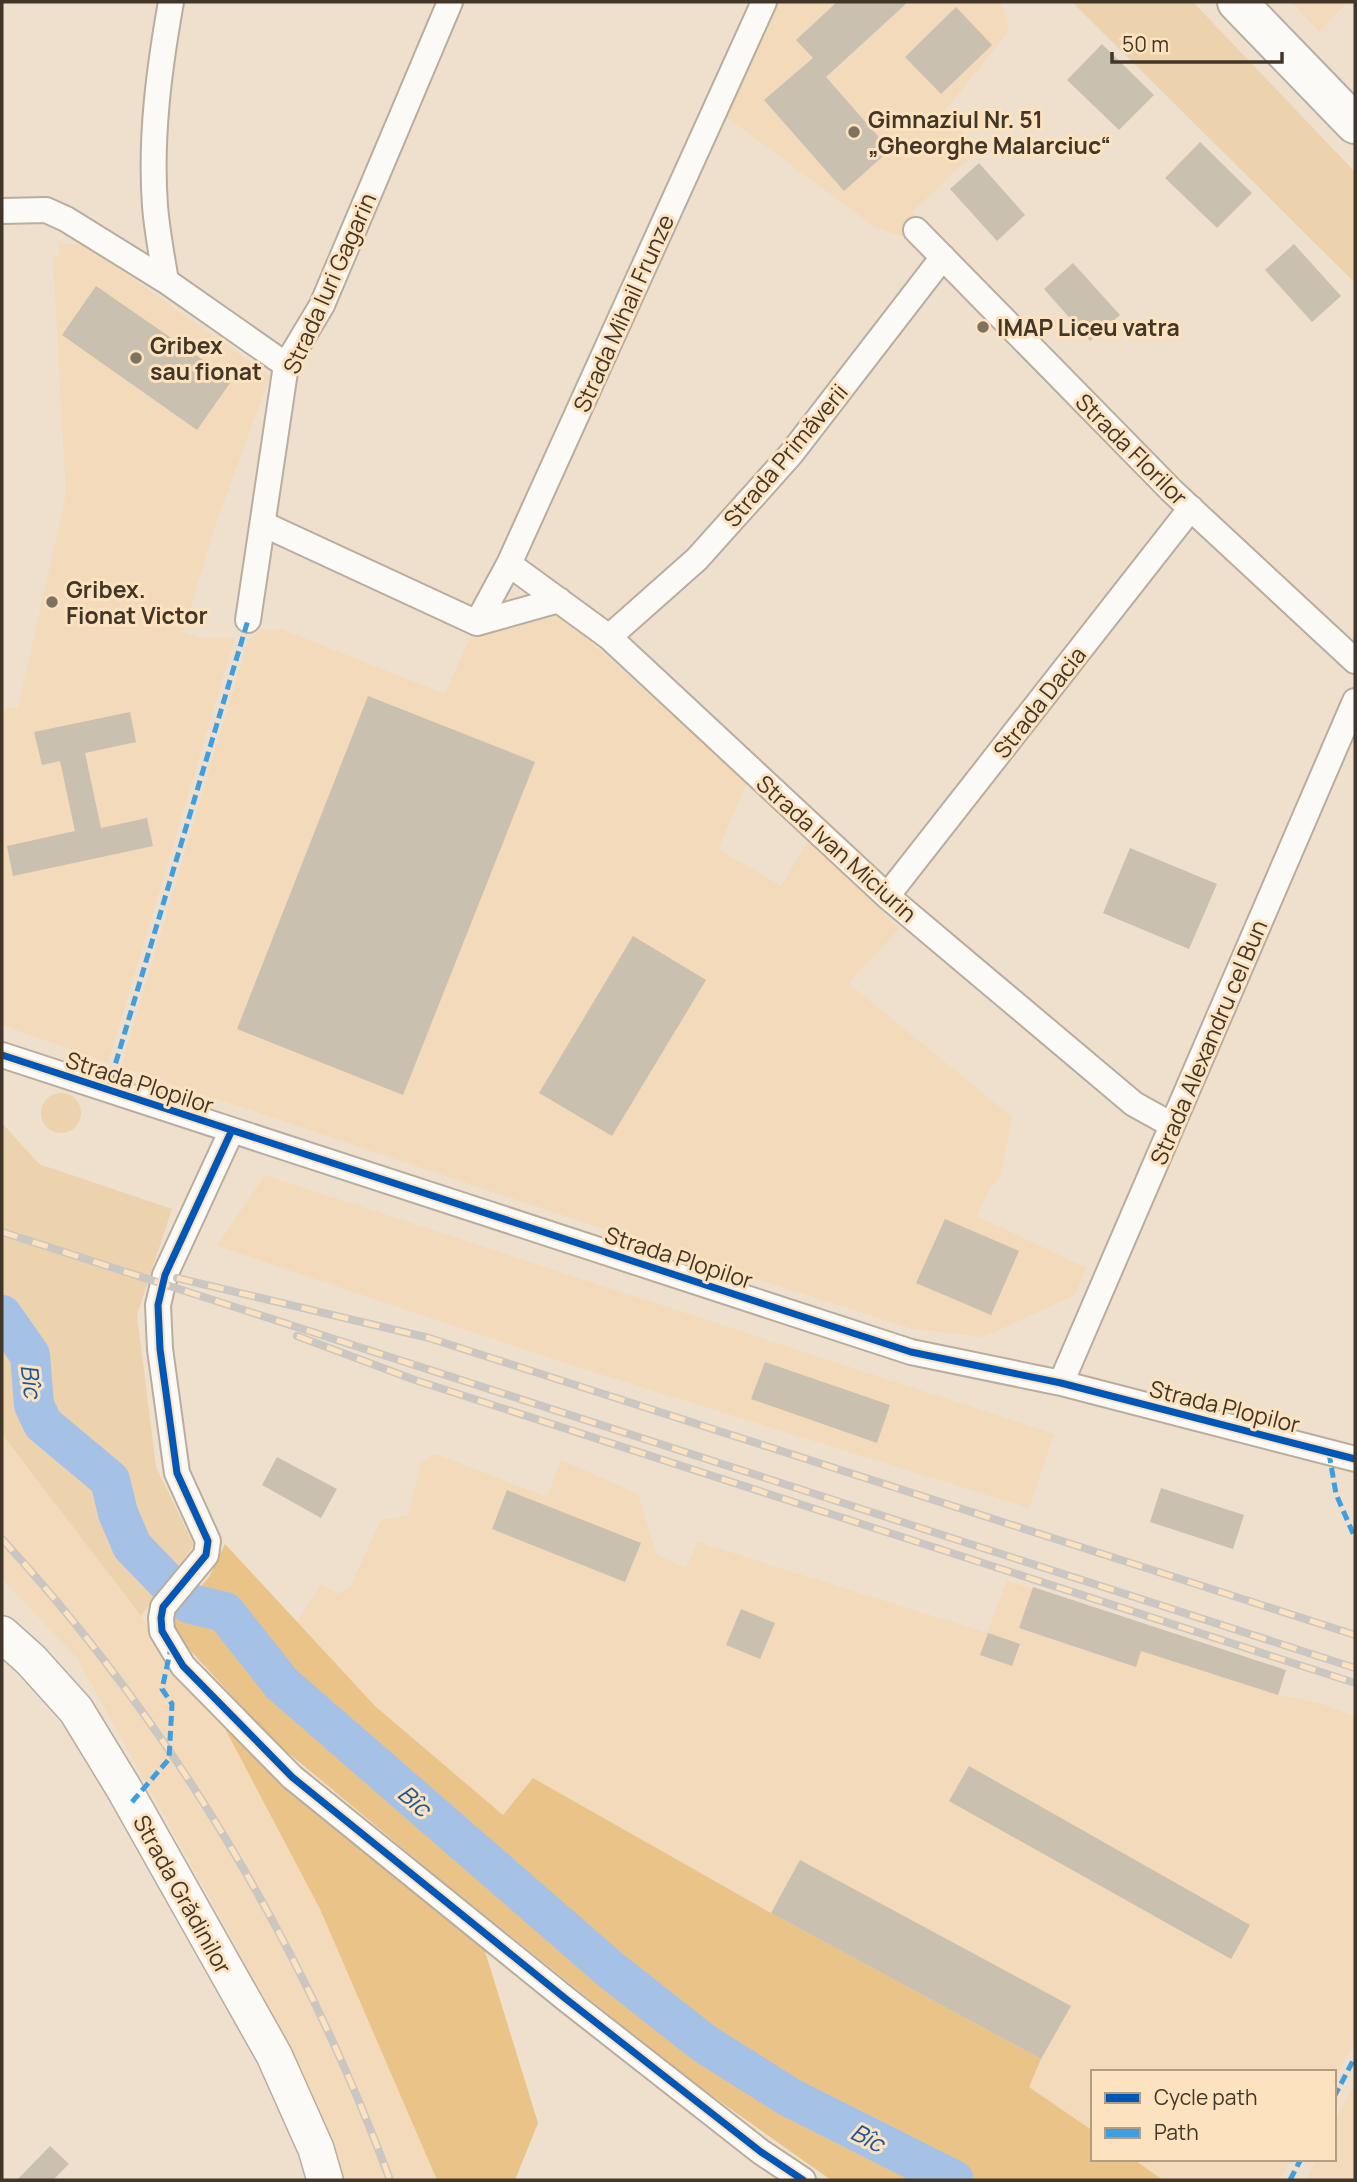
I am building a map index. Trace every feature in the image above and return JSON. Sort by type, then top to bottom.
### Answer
[{"type":"highway","points":[[1237,2],[1355,124]]},
{"type":"street","points":[[166,282],[155,207],[155,128],[159,66],[171,2]]},
{"type":"street","name":"Strada Iuri Gagarin","points":[[248,620],[286,365],[322,305],[450,2]]},
{"type":"street","name":"Strada Mihail Frunze","points":[[477,623],[509,564],[764,2]]},
{"type":"street","points":[[2,211],[46,210],[66,219],[166,282],[286,365]]},
{"type":"street","name":"Strada Florilor","points":[[916,230],[1191,508],[1355,661]]},
{"type":"street","name":"Strada Primăverii","points":[[609,637],[698,559],[791,454],[943,257]]},
{"type":"street","name":"Strada Dacia","points":[[887,896],[1191,508]]},
{"type":"street","points":[[263,524],[477,623],[559,600]]},
{"type":"street","name":"Strada Ivan Miciurin","points":[[509,564],[609,637],[887,896],[1134,1104],[1171,1125]]},
{"type":"street","name":"Strada Alexandru cel Bun","points":[[1061,1383],[1355,701]]},
{"type":"street","name":"Strada Plopilor","points":[[2,1055],[911,1352],[1061,1383],[1355,1459]]},
{"type":"street","points":[[231,1132],[165,1275],[158,1305],[160,1349],[177,1473],[208,1541],[206,1555],[163,1607],[162,1631],[183,1666],[292,1777],[577,2007],[761,2152],[803,2180]]},
{"type":"street","name":"Strada Grădinilor","points":[[2,1634],[31,1660],[76,1710],[123,1787],[274,2056],[316,2149],[325,2180]]},
{"type":"shaded area","name":"Gimnaziul Nr. 51 „Gheorghe Malarciuc“","points":[[775,2],[1002,2],[1009,31],[942,114],[980,148],[912,212],[923,224],[907,238],[875,227],[725,116]]},
{"type":"shaded area","points":[[1072,2],[1193,2],[1355,172],[1355,283]]},
{"type":"shaded area","points":[[1292,2],[1348,2],[1319,32]]},
{"type":"shaded area","points":[[59,243],[85,245],[270,376],[215,526],[183,632],[201,638],[235,637],[108,1063],[2,1025],[2,709],[18,708],[66,495],[53,257],[59,257]]},
{"type":"shaded area","points":[[560,615],[747,782],[718,849],[781,886],[809,840],[900,928],[848,983],[1012,1117],[1001,1175],[988,1192],[977,1216],[1086,1268],[1075,1295],[983,1337],[913,1329],[667,1250],[121,1067],[248,640],[262,630],[281,629],[445,694],[470,638]]},
{"type":"shaded area","points":[[61,1093],[75,1099],[81,1113],[75,1127],[61,1133],[47,1127],[41,1113],[47,1099]]},
{"type":"shaded area","points":[[2,1123],[39,1164],[172,1209],[137,1315],[156,1467],[194,1545],[141,1616],[2,1434]]},
{"type":"shaded area","points":[[265,1175],[1054,1434],[1029,1508],[574,1366],[217,1246]]},
{"type":"shaded area","points":[[2,1434],[222,1723],[320,1909],[437,2180],[343,2180],[240,1953],[77,1658],[2,1579]]},
{"type":"shaded area","points":[[436,1454],[547,1497],[561,1460],[638,1494],[656,1554],[686,1568],[698,1542],[987,1633],[1007,1581],[1286,1670],[1279,1695],[1319,1703],[1355,1716],[1355,2041],[1336,2076],[1336,2070],[1091,2070],[1091,2130],[1029,2087],[1041,2059],[771,1913],[533,1778],[503,1815],[375,1706],[297,1622],[322,1584],[338,1594],[350,1587],[381,1520],[408,1515],[421,1463]]},
{"type":"shaded area","points":[[225,1544],[375,1706],[503,1815],[533,1778],[771,1913],[1041,2059],[1029,2087],[1091,2130],[1091,2161],[1136,2161],[1163,2180],[831,2180],[694,2083],[436,1876],[274,1741],[174,1633],[174,1617],[209,1577]]},
{"type":"shaded area","points":[[222,1723],[485,1951],[538,2123],[515,2180],[437,2180],[320,1909]]},
{"type":"shaded area","points":[[1355,2081],[1355,2180],[1306,2180],[1315,2161],[1336,2161],[1336,2119]]},
{"type":"shaded area","points":[[1136,2161],[1291,2161],[1279,2180],[1163,2180]]},
{"type":"building","points":[[837,2],[908,2],[826,77],[890,150],[844,191],[764,100],[813,58],[796,40]]},
{"type":"building","points":[[956,7],[992,45],[941,94],[905,57]]},
{"type":"building","points":[[1102,44],[1154,95],[1119,130],[1067,80]]},
{"type":"building","points":[[1200,142],[1252,193],[1217,228],[1165,178]]},
{"type":"building","points":[[979,163],[1025,215],[997,241],[950,189]]},
{"type":"building","points":[[1294,244],[1341,296],[1312,322],[1265,270]]},
{"type":"building","points":[[1073,263],[1120,315],[1090,341],[1044,289]]},
{"type":"building","points":[[96,286],[232,380],[197,430],[62,335]]},
{"type":"building","points":[[368,696],[535,762],[403,1095],[237,1029]]},
{"type":"building","points":[[130,712],[136,742],[85,753],[101,828],[147,818],[153,846],[13,876],[7,846],[75,831],[60,761],[42,765],[34,732]]},
{"type":"building","points":[[1130,848],[1217,884],[1189,949],[1103,913]]},
{"type":"building","points":[[633,936],[706,980],[612,1136],[539,1093]]},
{"type":"building","points":[[945,1219],[1019,1251],[991,1315],[916,1283]]},
{"type":"building","points":[[765,1362],[890,1405],[877,1443],[751,1399]]},
{"type":"building","points":[[277,1457],[337,1489],[321,1518],[262,1485]]},
{"type":"building","points":[[1161,1488],[1244,1515],[1233,1549],[1150,1522]]},
{"type":"building","points":[[507,1490],[641,1543],[625,1582],[492,1529]]},
{"type":"building","points":[[1033,1587],[1286,1670],[1278,1695],[1141,1651],[1136,1667],[1019,1628]]},
{"type":"building","points":[[741,1609],[775,1623],[760,1659],[726,1645]]},
{"type":"building","points":[[988,1633],[1020,1644],[1012,1666],[980,1655]]},
{"type":"building","points":[[969,1766],[1250,1925],[1231,1959],[949,1801]]},
{"type":"building","points":[[800,1860],[1071,2006],[1041,2059],[771,1913]]},
{"type":"building","points":[[50,2146],[69,2164],[53,2180],[17,2180]]},
{"type":"waterway","name":"Bîc","points":[[2,1315],[30,1355],[34,1405],[43,1424],[110,1480],[118,1513],[132,1546],[182,1598],[191,1604],[225,1612],[282,1684],[612,1971],[705,2044],[789,2097],[954,2180]]},
{"type":"railway","points":[[2,1232],[1355,1668]]},
{"type":"railway","points":[[177,1278],[429,1338],[1355,1635]]},
{"type":"railway","points":[[297,1336],[415,1380],[1355,1683]]},
{"type":"railway","points":[[2,1539],[64,1610],[122,1684],[177,1761],[227,1841],[274,1923],[317,2007],[390,2180]]},
{"type":"marked path","points":[[107,1092],[248,620]]},
{"type":"marked path","points":[[1329,1453],[1336,1494],[1355,1538]]},
{"type":"marked path","points":[[132,1802],[169,1759],[172,1704],[162,1689],[171,1648]]},
{"type":"marked path","points":[[1336,2093],[1355,2057]]},
{"type":"marked path","points":[[1290,2180],[1300,2161]]},
{"type":"cycle path","points":[[2,1055],[911,1352],[1061,1383],[1355,1459]]},
{"type":"cycle path","points":[[231,1132],[165,1275],[158,1305],[160,1349],[177,1473],[208,1541],[206,1555],[163,1607],[162,1631],[183,1666],[292,1777],[566,1999],[761,2152],[803,2180]]},
{"type":"place","name":"Gimnaziul Nr. 51 „Gheorghe Malarciuc“","points":[[854,132]]},
{"type":"place","name":"IMAP Liceu vatra","points":[[983,327]]},
{"type":"place","name":"Gribex sau fionat","points":[[136,358]]},
{"type":"place","name":"Gribex. Fionat Victor","points":[[52,602]]}]
